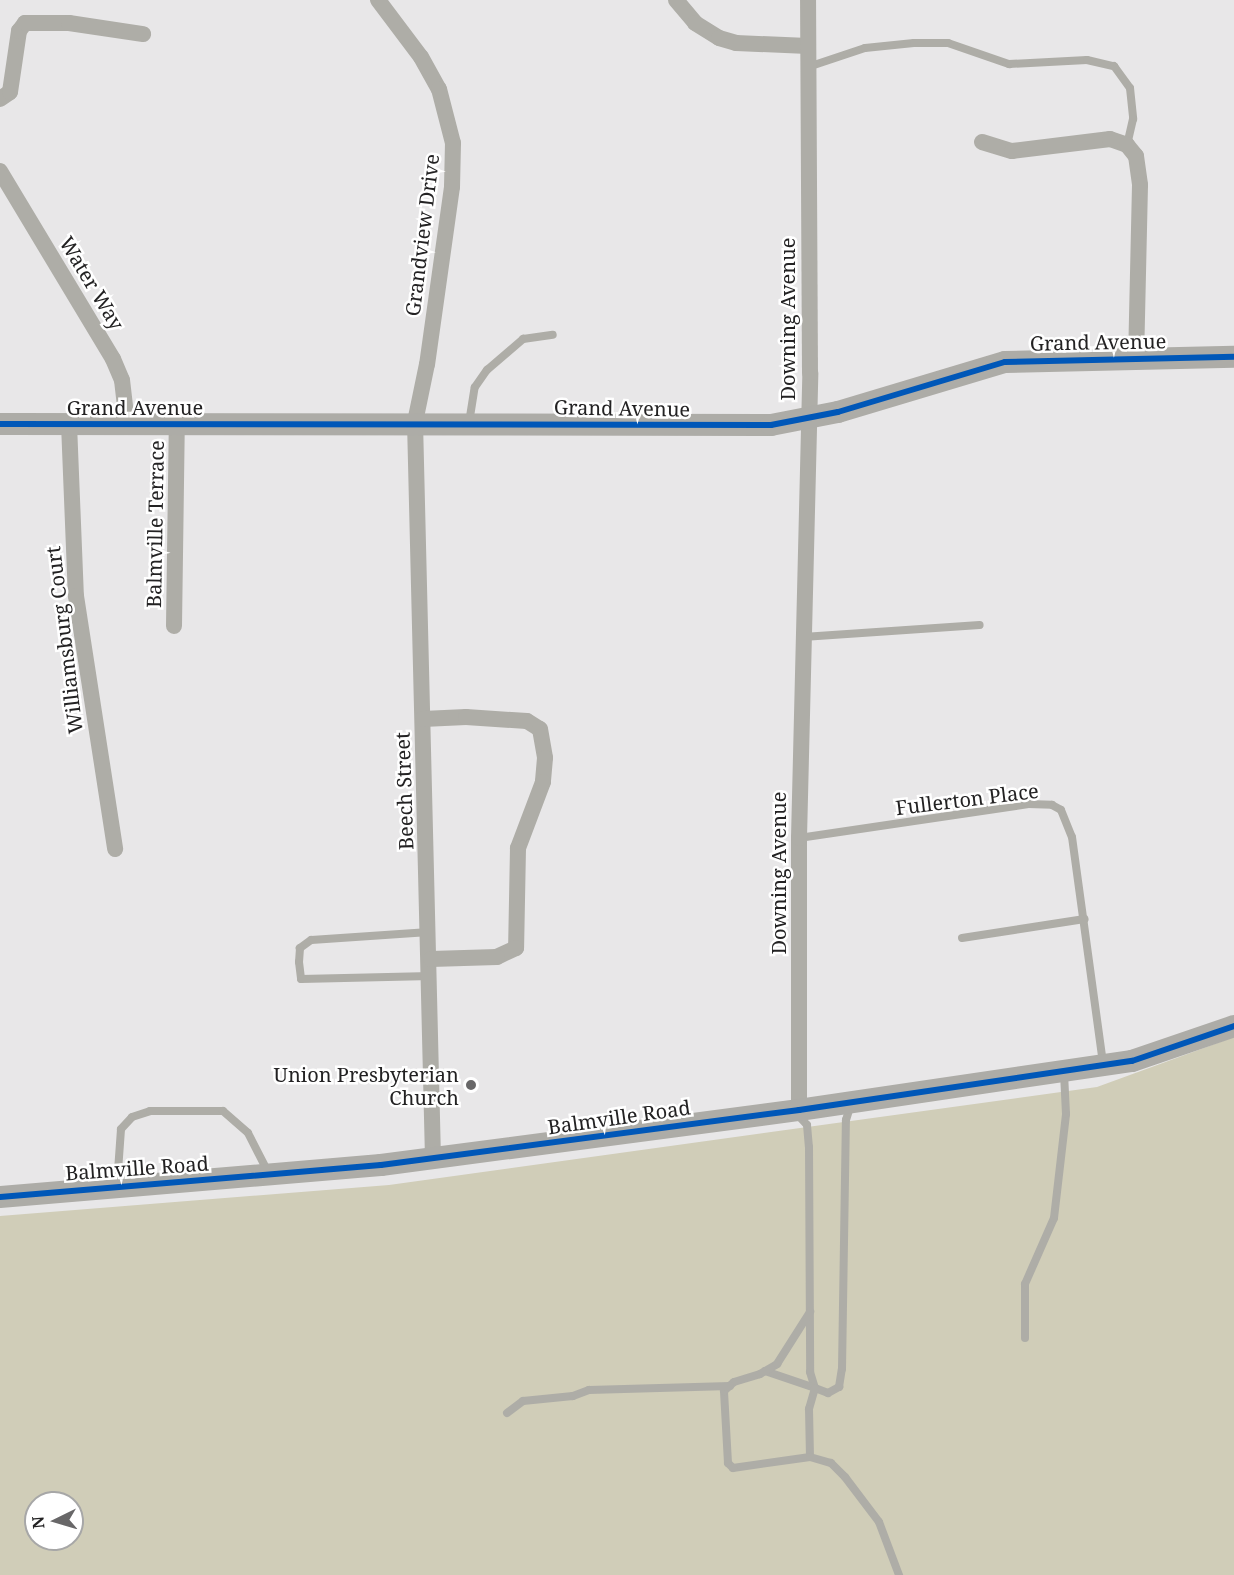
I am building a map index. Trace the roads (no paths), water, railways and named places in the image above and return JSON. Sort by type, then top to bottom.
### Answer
[{"type":"street","name":"Grandview Drive","points":[[378,0],[421,57],[439,89],[453,143],[452,187],[436,305],[415,422]]},
{"type":"street","points":[[675,0],[695,23],[719,38],[736,43],[808,46]]},
{"type":"street","name":"Downing Avenue","points":[[796,1110],[802,637],[808,419],[808,0]]},
{"type":"street","points":[[0,99],[10,92],[19,31],[25,23],[69,23],[143,34]]},
{"type":"street","points":[[982,142],[1012,151],[1110,140],[1127,146],[1136,156],[1140,185],[1136,357]]},
{"type":"street","name":"Water Way","points":[[0,171],[112,359],[122,380],[127,423]]},
{"type":"street","name":"Grand Avenue","points":[[0,424],[415,422],[726,426],[808,419],[1005,362],[1136,357],[1234,357]]},
{"type":"street","name":"Beech Street","points":[[415,422],[431,959],[433,1158]]},
{"type":"street","name":"Balmville Terrace","points":[[174,626],[177,423]]},
{"type":"street","name":"Williamsburg Court","points":[[69,424],[76,596],[115,849]]},
{"type":"street","points":[[423,719],[477,717],[527,721],[540,729],[545,758],[543,782],[518,848],[516,948],[497,957],[431,959]]},
{"type":"street","name":"Balmville Road","points":[[0,1197],[269,1175],[433,1158],[796,1110],[1103,1067],[1143,1058],[1234,1026]]},
{"type":"lane","points":[[807,67],[865,48],[914,43],[948,43],[1009,64],[1087,60],[1114,66],[1130,88],[1133,119],[1127,146]]},
{"type":"lane","points":[[470,423],[473,393],[487,370],[523,339],[553,335]]},
{"type":"lane","points":[[802,637],[980,625]]},
{"type":"lane","name":"Fullerton Place","points":[[799,838],[1028,804],[1052,805],[1067,819],[1072,837],[1085,919],[1103,1067]]},
{"type":"lane","points":[[962,938],[1085,919]]},
{"type":"lane","points":[[430,932],[311,940],[300,948],[299,962],[301,979],[431,976]]},
{"type":"lane","points":[[1025,1338],[1025,1284],[1054,1218],[1066,1114],[1064,1072]]},
{"type":"lane","points":[[765,1371],[828,1393],[839,1387],[842,1369],[846,1120],[852,1102]]},
{"type":"lane","points":[[796,1110],[807,1125],[809,1147],[810,1372],[815,1389],[809,1409],[810,1457]]},
{"type":"lane","points":[[117,1186],[121,1129],[132,1117],[150,1111],[223,1111],[248,1133],[269,1175]]},
{"type":"lane","points":[[810,1311],[791,1347],[765,1371],[730,1386],[724,1391],[728,1463],[734,1468],[810,1457],[831,1464],[859,1495],[879,1522],[899,1575]]},
{"type":"lane","points":[[507,1413],[523,1401],[573,1396],[589,1390],[730,1386]]},
{"type":"place","name":"Union Presbyterian Church","points":[[471,1085]]}]
